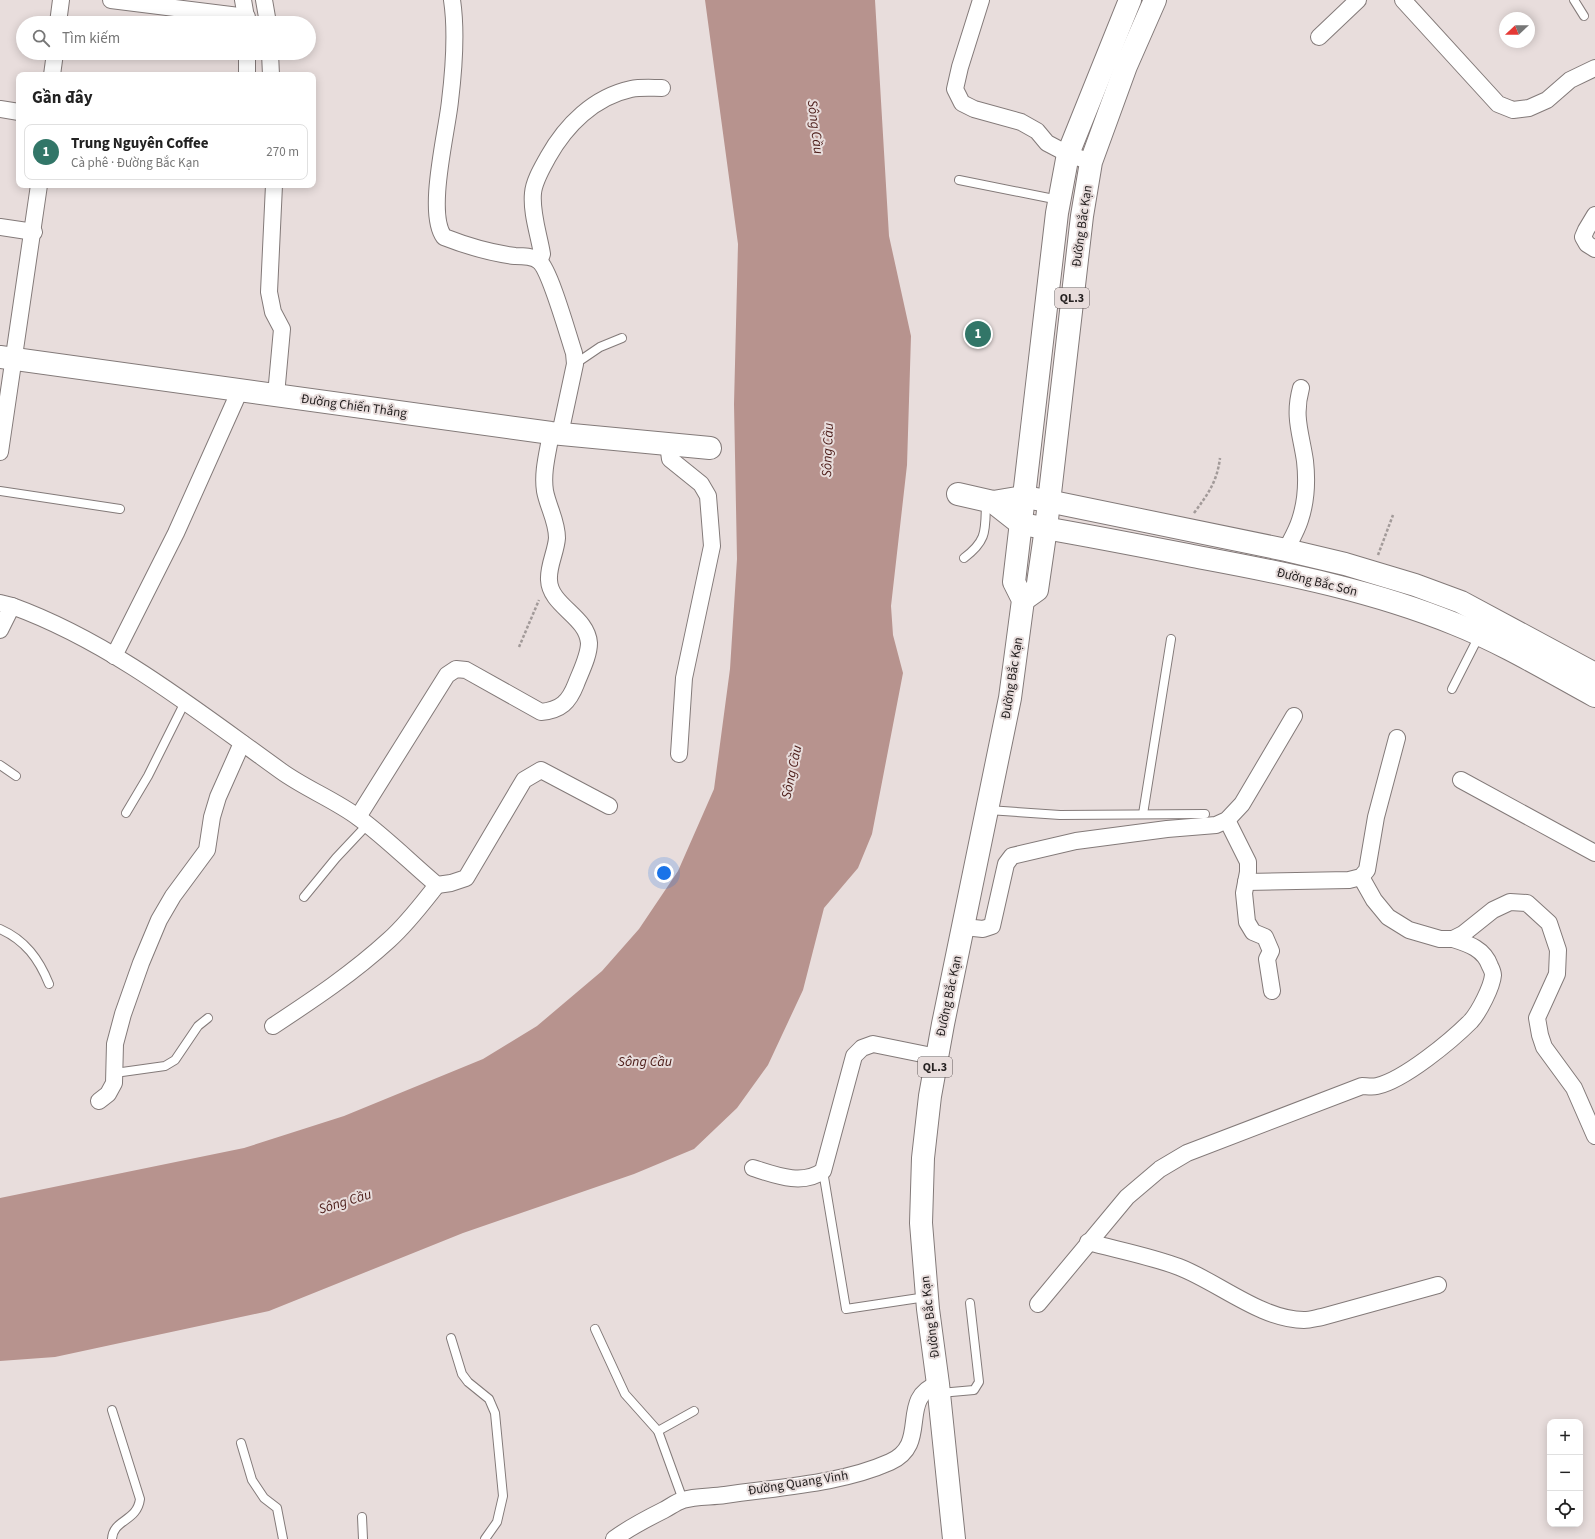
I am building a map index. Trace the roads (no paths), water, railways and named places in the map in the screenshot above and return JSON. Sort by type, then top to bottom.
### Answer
[{"type":"main road","name":"Đường Bắc Kạn","points":[[954,1539],[939,1388],[927,1296],[921,1223],[923,1158],[930,1096],[1010,698],[1023,600],[1014,582],[1060,200],[1068,154],[1130,0]]},
{"type":"main road","name":"Đường Bắc Kạn","points":[[1023,600],[1036,590],[1046,528],[1082,216],[1091,162],[1126,66],[1155,0]]},
{"type":"main road","name":"Đường Chiến Thắng","points":[[6,358],[556,433],[710,448]]},
{"type":"main road","points":[[958,494],[990,501],[1021,524]]},
{"type":"main road","name":"Đường Bắc Sơn","points":[[990,501],[1024,497],[1048,501],[1286,550],[1415,584],[1461,602],[1595,674]]},
{"type":"main road","name":"Đường Bắc Sơn","points":[[1021,524],[1283,573],[1344,587],[1409,607],[1456,624],[1595,696]]},
{"type":"street","points":[[59,16],[61,0]]},
{"type":"street","points":[[111,0],[220,16]]},
{"type":"street","points":[[243,0],[246,16]]},
{"type":"street","points":[[264,0],[267,16]]},
{"type":"street","points":[[363,821],[447,675],[456,669],[466,670],[541,712],[555,710],[565,704],[573,692],[586,658],[589,643],[584,629],[551,592],[548,579],[557,539],[555,520],[545,491],[545,475],[575,364],[574,353],[553,288],[539,261],[530,257],[503,254],[466,246],[444,237],[437,224],[438,182],[450,102],[453,65],[454,17],[452,0]]},
{"type":"street","points":[[981,0],[960,67],[955,89],[962,103],[974,109],[1021,122],[1038,131],[1047,143],[1068,154],[1091,162]]},
{"type":"street","points":[[1319,37],[1358,0]]},
{"type":"street","points":[[1403,0],[1498,104],[1513,110],[1529,108],[1547,100],[1570,80],[1595,68]]},
{"type":"street","points":[[52,72],[53,60]]},
{"type":"street","points":[[247,60],[247,72]]},
{"type":"street","points":[[270,60],[271,72]]},
{"type":"street","points":[[539,261],[542,254],[532,202],[533,192],[541,170],[552,150],[566,130],[580,116],[609,96],[632,89],[662,88]]},
{"type":"street","points":[[0,109],[16,112]]},
{"type":"street","points":[[0,452],[6,358],[34,232],[39,188]]},
{"type":"street","points":[[274,188],[269,292],[273,312],[282,329],[276,396]]},
{"type":"street","points":[[1595,215],[1586,230],[1584,237],[1587,244],[1595,249]]},
{"type":"street","points":[[0,227],[34,232]]},
{"type":"street","points":[[1286,550],[1300,520],[1304,504],[1305,462],[1297,418],[1297,403],[1301,388]]},
{"type":"street","points":[[114,656],[176,533],[240,390]]},
{"type":"street","points":[[668,444],[670,459],[701,484],[708,496],[712,546],[685,672],[679,754]]},
{"type":"street","points":[[0,630],[6,604],[35,614],[114,656],[185,702],[290,777],[363,821],[437,885]]},
{"type":"street","points":[[964,928],[984,929],[992,926],[1006,864],[1012,856],[1076,841],[1166,829],[1216,825],[1227,820],[1242,804],[1294,716]]},
{"type":"street","points":[[1246,882],[1349,880],[1361,877],[1367,870],[1376,817],[1397,738]]},
{"type":"street","points":[[99,1101],[108,1094],[114,1083],[115,1044],[123,1014],[141,963],[159,920],[173,896],[207,850],[212,817],[218,797],[242,743]]},
{"type":"street","points":[[273,1026],[341,981],[390,940],[437,885],[466,878],[524,780],[541,770],[609,806]]},
{"type":"street","points":[[1461,780],[1595,853]]},
{"type":"street","points":[[1227,820],[1248,862],[1244,893],[1247,922],[1253,932],[1265,937],[1268,940],[1271,951],[1267,959],[1272,991]]},
{"type":"street","points":[[1038,1304],[1088,1242],[1127,1197],[1160,1169],[1187,1153],[1362,1086],[1376,1086],[1388,1082],[1434,1053],[1472,1020],[1486,996],[1493,974],[1488,960],[1481,951],[1468,944],[1453,939],[1440,939],[1409,930],[1388,917],[1374,900],[1361,877]]},
{"type":"street","points":[[1453,939],[1463,934],[1493,910],[1510,902],[1527,904],[1549,923],[1558,950],[1557,974],[1537,1018],[1540,1035],[1544,1047],[1574,1088],[1595,1136]]},
{"type":"street","points":[[753,1168],[783,1177],[804,1178],[814,1177],[823,1171],[854,1056],[862,1048],[873,1044],[937,1057]]},
{"type":"street","points":[[1088,1242],[1178,1267],[1200,1276],[1262,1310],[1292,1319],[1305,1320],[1322,1317],[1438,1285]]},
{"type":"street","name":"Đường Quang Vinh","points":[[614,1539],[633,1532],[683,1500],[840,1478],[874,1469],[892,1461],[904,1454],[911,1443],[919,1396],[928,1387],[939,1388]]},
{"type":"lane","points":[[1574,0],[1584,16]]},
{"type":"lane","points":[[959,180],[1060,200]]},
{"type":"lane","points":[[575,364],[600,347],[622,338]]},
{"type":"lane","points":[[0,491],[120,509]]},
{"type":"lane","points":[[964,558],[976,548],[984,536],[990,501]]},
{"type":"lane","points":[[1452,689],[1480,636]]},
{"type":"lane","points":[[1143,814],[1171,639]]},
{"type":"lane","points":[[126,813],[148,776],[185,702]]},
{"type":"lane","points":[[0,765],[16,776]]},
{"type":"lane","points":[[988,810],[1060,815],[1205,814]]},
{"type":"lane","points":[[304,897],[336,858],[363,821]]},
{"type":"lane","points":[[0,929],[10,933],[27,947],[42,966],[49,984]]},
{"type":"lane","points":[[114,1073],[165,1066],[175,1060],[198,1026],[208,1018]]},
{"type":"lane","points":[[823,1171],[846,1309],[927,1296]]},
{"type":"lane","points":[[939,1388],[974,1390],[979,1382],[970,1303]]},
{"type":"lane","points":[[595,1329],[625,1394],[658,1431],[683,1500]]},
{"type":"lane","points":[[450,1338],[462,1374],[468,1382],[489,1399],[495,1413],[503,1496],[497,1522],[485,1539]]},
{"type":"lane","points":[[112,1410],[140,1499],[139,1508],[134,1514],[115,1529],[112,1539]]},
{"type":"lane","points":[[658,1431],[694,1411]]},
{"type":"lane","points":[[241,1443],[252,1480],[264,1498],[277,1508],[283,1539]]},
{"type":"lane","points":[[362,1517],[363,1539]]},
{"type":"water","name":"Sông Cầu","points":[[705,0],[875,0],[889,236],[911,336],[907,465],[891,606],[893,635],[903,673],[872,834],[858,868],[824,908],[803,990],[768,1065],[737,1108],[694,1149],[634,1174],[463,1233],[269,1311],[55,1357],[0,1361],[0,1198],[244,1148],[344,1116],[483,1059],[537,1026],[602,971],[639,929],[678,871],[714,789],[730,669],[737,559],[734,404],[738,244]]},
{"type":"place","name":"Trung Nguyên Coffee","points":[[978,334]]}]
